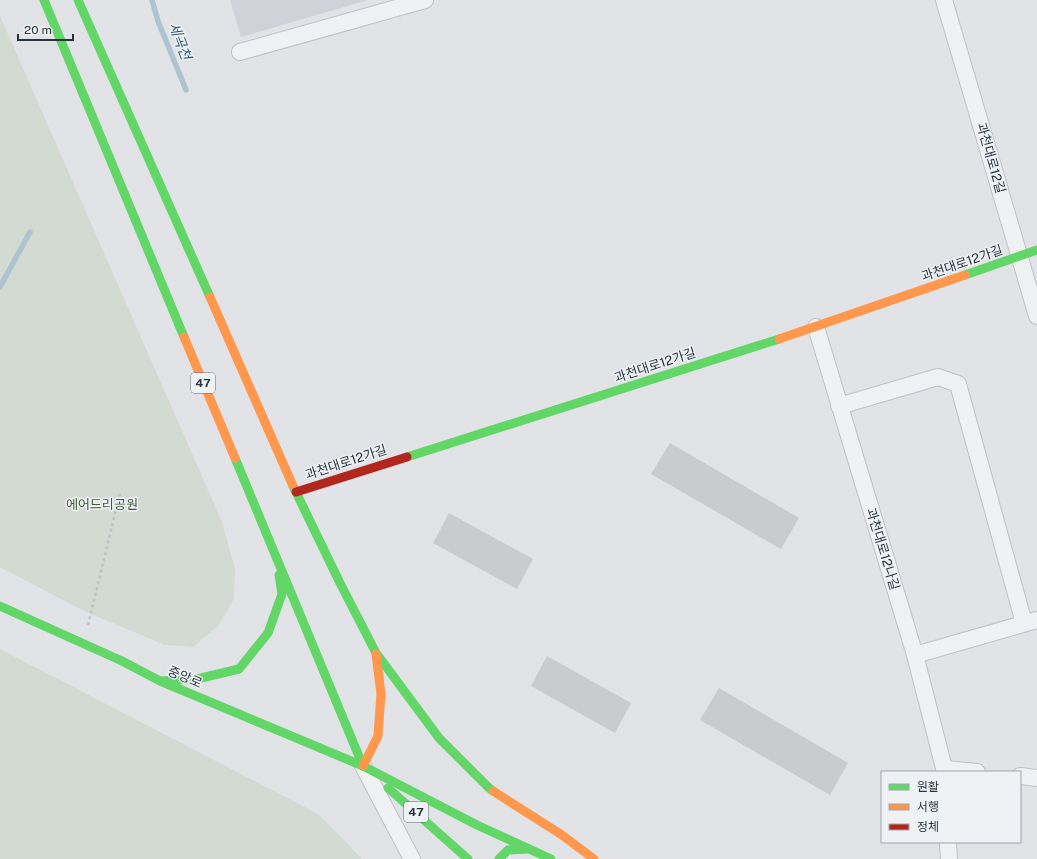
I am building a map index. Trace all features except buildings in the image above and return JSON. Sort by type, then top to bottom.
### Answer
[{"type":"main road","name":"47","points":[[44,0],[364,766],[468,859]]},
{"type":"main road","points":[[78,0],[296,492],[376,653],[439,738],[488,787],[562,835],[594,859]]},
{"type":"main road","name":"과천대로12가길","points":[[296,492],[816,328],[1037,250]]},
{"type":"main road","points":[[160,680],[198,679],[239,669],[268,633],[282,594],[276,558]]},
{"type":"main road","name":"중앙로","points":[[0,606],[84,643],[160,680],[364,766]]},
{"type":"main road","points":[[376,653],[381,694],[378,736],[364,766],[477,825],[551,859]]},
{"type":"main road","points":[[499,859],[508,850],[527,849]]},
{"type":"street","points":[[240,52],[425,0]]},
{"type":"street","name":"과천대로12길","points":[[944,0],[1037,316]]},
{"type":"street","name":"과천대로12나길","points":[[816,328],[915,655],[945,770]]},
{"type":"street","points":[[839,406],[938,377],[958,384],[1031,621],[915,655]]},
{"type":"street","points":[[364,766],[412,859]]},
{"type":"street","points":[[945,770],[961,771]]},
{"type":"street","points":[[1021,776],[1037,778]]},
{"type":"street","points":[[948,843],[949,859]]},
{"type":"path","points":[[84,643],[120,493]]},
{"type":"shaded area","points":[[230,0],[368,0],[241,37]]},
{"type":"green space","name":"에어드리공원","points":[[0,16],[222,522],[235,569],[234,599],[218,626],[193,647],[165,645],[82,610],[0,567]]},
{"type":"green space","points":[[0,649],[318,814],[362,859],[0,859]]},
{"type":"waterway","name":"세곡천","points":[[152,0],[158,21],[186,90]]},
{"type":"waterway","name":"세곡천","points":[[0,287],[30,232]]},
{"type":"traffic: fast","points":[[44,0],[184,337]]},
{"type":"traffic: fast","points":[[78,0],[210,297]]},
{"type":"traffic: fast","points":[[965,275],[1037,250]]},
{"type":"traffic: fast","points":[[407,457],[779,339]]},
{"type":"traffic: fast","points":[[235,458],[363,766]]},
{"type":"traffic: fast","points":[[293,486],[376,653],[439,738],[493,791]]},
{"type":"traffic: fast","points":[[160,681],[197,679],[239,669],[268,633],[282,594],[279,575]]},
{"type":"traffic: fast","points":[[0,606],[122,661],[160,681],[363,766]]},
{"type":"traffic: fast","points":[[363,766],[477,825],[551,859]]},
{"type":"traffic: fast","points":[[388,788],[468,859]]},
{"type":"traffic: fast","points":[[499,859],[508,850],[527,849]]},
{"type":"traffic: slow","points":[[779,339],[965,275]]},
{"type":"traffic: slow","points":[[210,297],[293,486]]},
{"type":"traffic: slow","points":[[184,337],[235,458]]},
{"type":"traffic: slow","points":[[363,766],[378,736],[381,694],[376,654]]},
{"type":"traffic: slow","points":[[493,791],[562,835],[594,859]]},
{"type":"traffic: jam","points":[[296,492],[407,457]]}]
